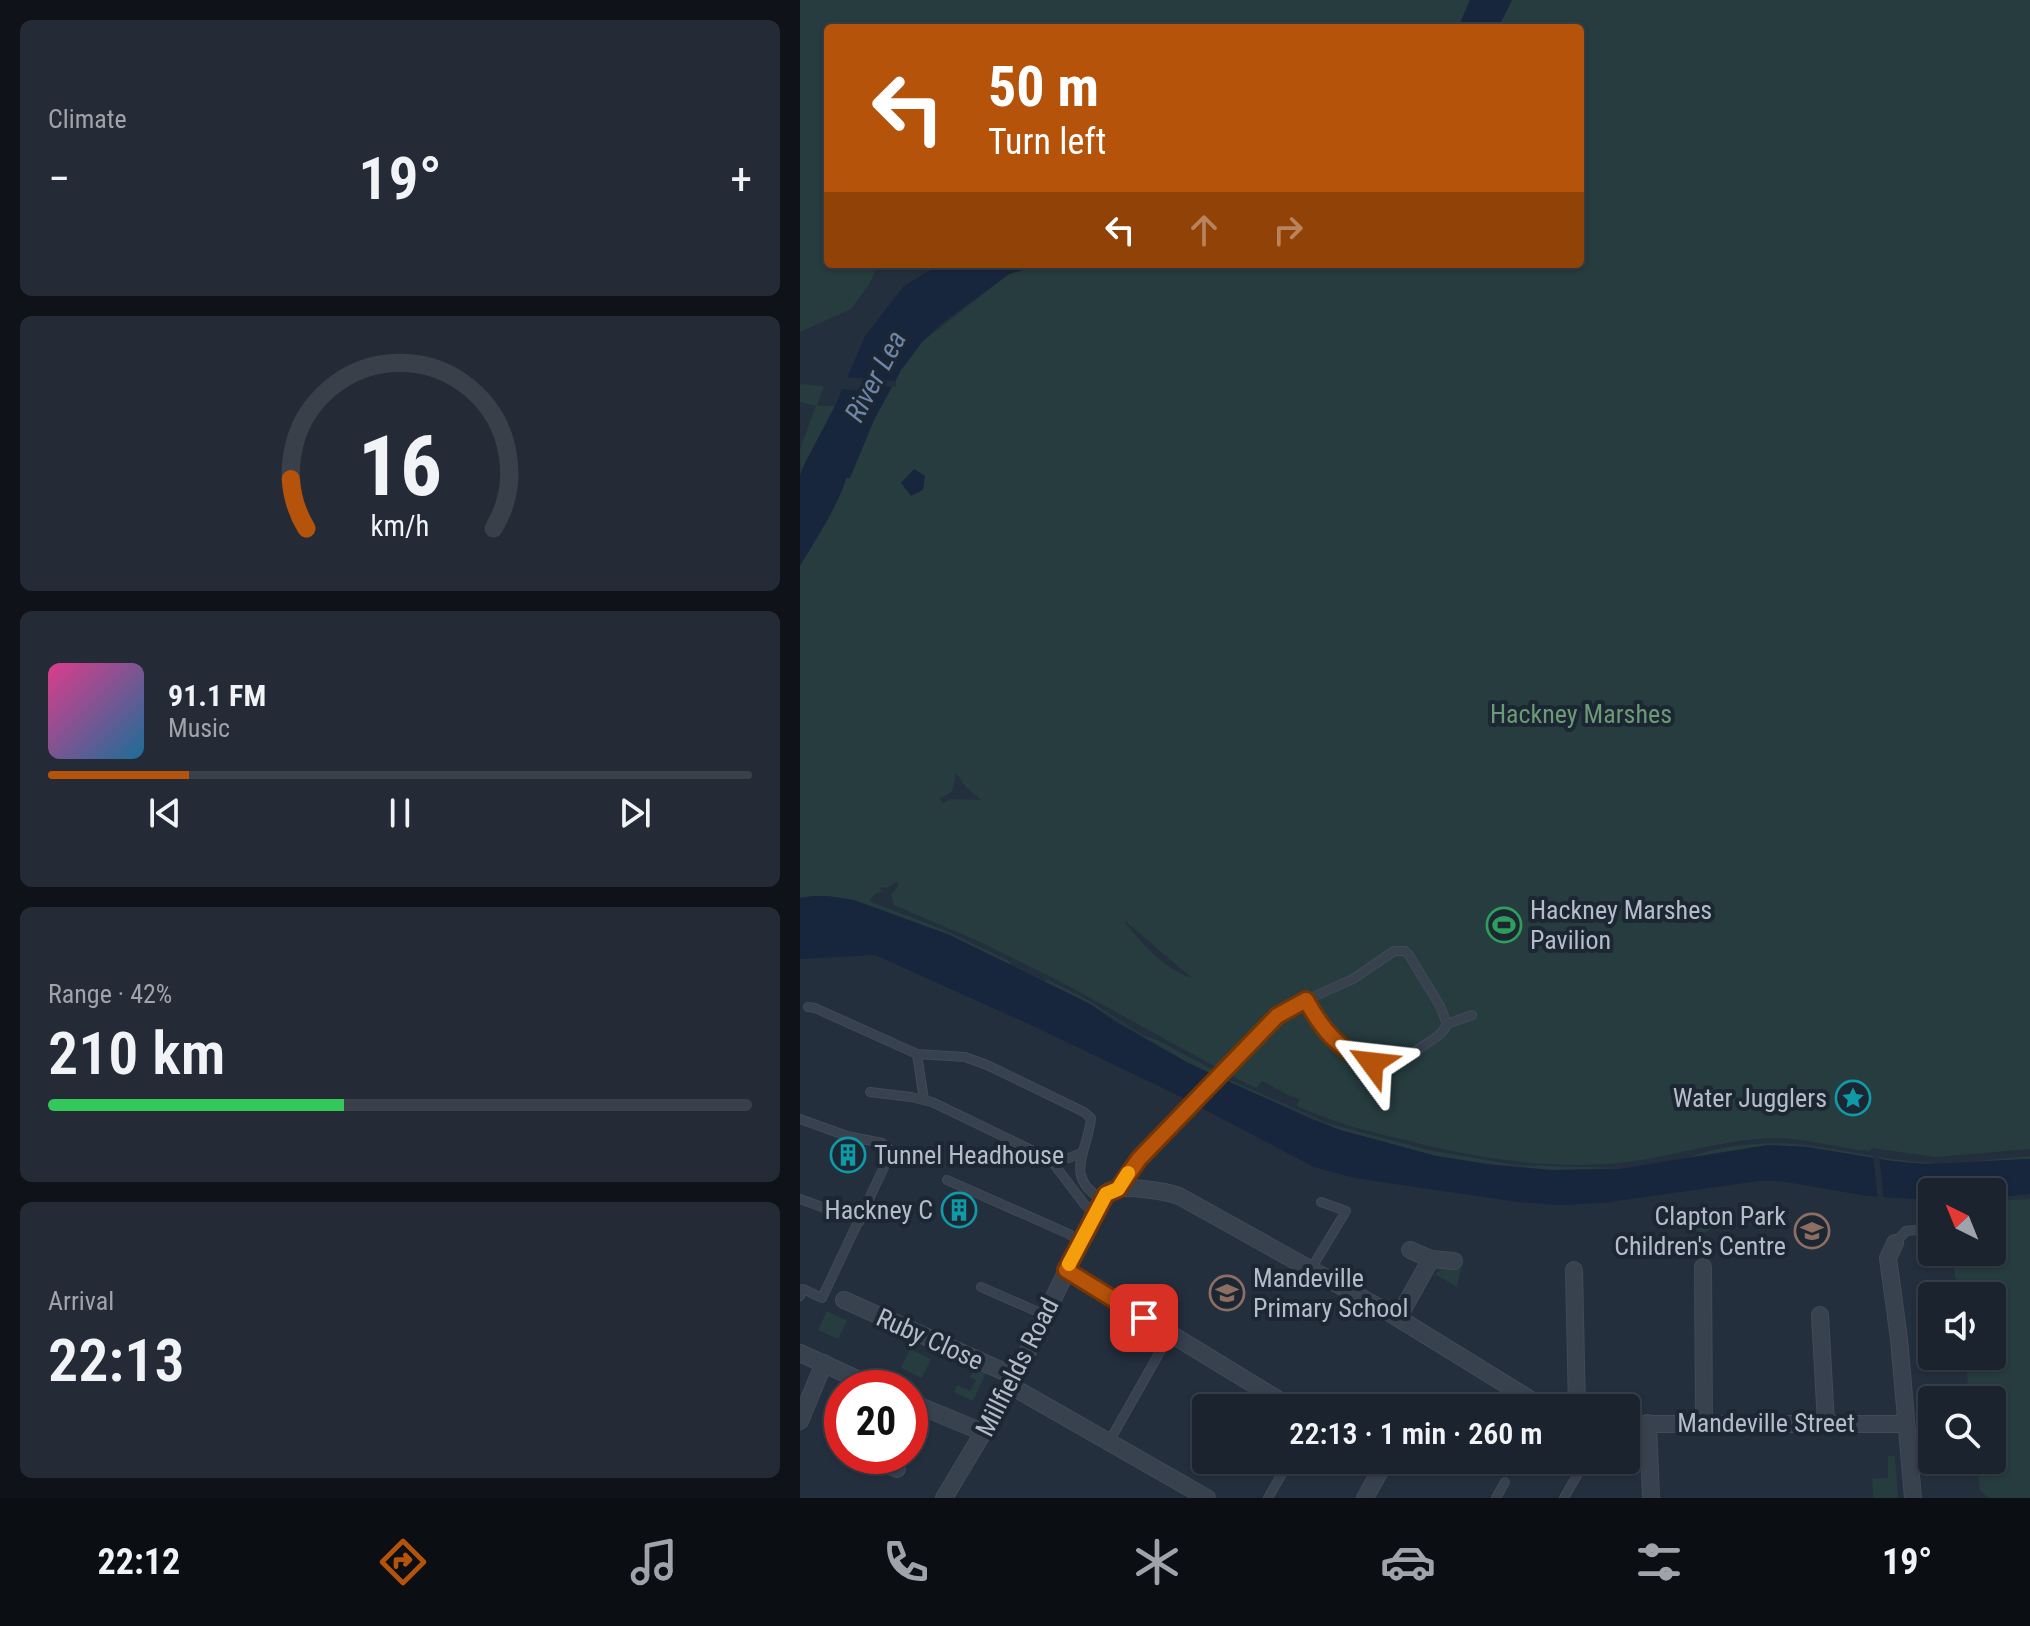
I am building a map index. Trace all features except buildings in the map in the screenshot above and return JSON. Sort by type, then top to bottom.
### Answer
[{"type":"street","points":[[1106,1198],[1147,1190],[1179,1196],[1398,1318],[1521,1394]]},
{"type":"street","name":"Millfields Road","points":[[944,1498],[1014,1382],[1080,1242],[1106,1198]]},
{"type":"street","points":[[1895,1243],[1888,1258],[1899,1339],[1913,1498]]},
{"type":"street","points":[[1410,1250],[1431,1259],[1454,1261]]},
{"type":"street","points":[[1398,1318],[1431,1259]]},
{"type":"street","points":[[1703,1267],[1704,1423]]},
{"type":"street","points":[[1066,1270],[1269,1394]]},
{"type":"street","points":[[1574,1270],[1577,1394]]},
{"type":"street","name":"Ruby Close","points":[[844,1300],[1014,1382],[1109,1442],[1207,1498]]},
{"type":"street","points":[[1820,1315],[1826,1423]]},
{"type":"street","points":[[800,1353],[839,1370]]},
{"type":"street","points":[[800,1421],[824,1363]]},
{"type":"street","points":[[928,1409],[985,1433]]},
{"type":"street","name":"Mandeville Street","points":[[1640,1423],[1905,1424]]},
{"type":"street","points":[[1648,1423],[1651,1498]]},
{"type":"street","points":[[1365,1498],[1378,1474]]},
{"type":"lane","points":[[870,1092],[932,1102],[1050,1159],[1084,1203],[1106,1198],[1277,1016],[1353,979],[1394,951],[1405,951],[1415,964],[1447,1024]]},
{"type":"lane","points":[[1306,1000],[1330,1037],[1348,1051],[1372,1063],[1389,1064],[1401,1060],[1436,1038],[1447,1024],[1472,1015]]},
{"type":"lane","points":[[808,1007],[917,1054],[965,1057],[987,1065],[1084,1112],[1091,1118],[1081,1153],[1084,1186],[1106,1198]]},
{"type":"lane","points":[[917,1054],[924,1100]]},
{"type":"lane","points":[[800,1119],[847,1136],[882,1143],[893,1158],[886,1163],[822,1298],[803,1289],[800,1296]]},
{"type":"lane","points":[[1050,1159],[1069,1158],[1081,1153]]},
{"type":"lane","points":[[947,1180],[1069,1234],[1080,1242]]},
{"type":"lane","points":[[800,1199],[860,1221]]},
{"type":"lane","points":[[1310,1269],[1346,1211],[1321,1202]]},
{"type":"lane","points":[[1895,1243],[1906,1231],[1918,1230]]},
{"type":"lane","points":[[981,1287],[1045,1315]]},
{"type":"lane","points":[[1109,1442],[1170,1334]]},
{"type":"lane","points":[[1268,1498],[1282,1474]]},
{"type":"lane","points":[[1564,1498],[1578,1474]]},
{"type":"lane","points":[[1496,1498],[1505,1482]]},
{"type":"green space","points":[[800,0],[1470,0],[1460,24],[824,24],[824,268],[877,268],[851,309],[800,332]]},
{"type":"green space","name":"Hackney Marshes","points":[[1512,0],[2030,0],[2030,1149],[1935,1157],[1774,1138],[1735,1142],[1638,1161],[1591,1165],[1536,1163],[1454,1151],[1374,1133],[1322,1116],[1297,1106],[1300,1099],[1262,1081],[1256,1088],[1061,982],[978,941],[894,905],[891,895],[899,885],[897,882],[887,888],[882,887],[880,890],[884,891],[875,894],[869,901],[944,930],[1009,961],[1011,965],[876,908],[832,898],[800,898],[800,566],[844,486],[901,370],[922,342],[1009,274],[1029,268],[1584,268],[1584,24],[1500,24]],"holes":[[[956,773],[981,800],[950,799],[943,803],[939,799],[952,792]],[[1125,921],[1192,978],[1163,962]]]},
{"type":"green space","points":[[800,384],[824,386],[817,406],[835,406],[803,467],[801,477],[800,449],[816,406],[800,402]]},
{"type":"green space","points":[[1048,980],[1088,1000],[1144,1036],[1215,1071],[1213,1075],[1043,981]]},
{"type":"green space","points":[[1230,1080],[1327,1123],[1428,1150],[1515,1165],[1625,1168],[1516,1168],[1436,1156],[1340,1130]]},
{"type":"green space","points":[[1775,1143],[1811,1146],[1931,1163],[2030,1156],[2030,1159],[1924,1164],[1807,1147],[1768,1145],[1688,1158],[1731,1147]]},
{"type":"green space","points":[[2030,1199],[2030,1498],[1989,1498],[1980,1490],[1978,1474],[2006,1474],[2006,1386],[1968,1386],[1967,1370],[2006,1370],[2006,1282],[1956,1282],[1954,1266],[2006,1266],[2006,1200]]},
{"type":"green space","points":[[1716,1215],[1717,1225],[1705,1233],[1697,1231],[1691,1222],[1691,1219]]},
{"type":"green space","points":[[1449,1266],[1461,1268],[1457,1287],[1435,1274]]},
{"type":"green space","points":[[827,1311],[847,1321],[838,1339],[818,1330]]},
{"type":"green space","points":[[910,1349],[931,1359],[926,1370],[901,1368]]},
{"type":"green space","points":[[975,1368],[986,1373],[973,1401],[954,1392],[957,1385],[970,1391],[976,1380],[970,1377]]},
{"type":"green space","points":[[1888,1456],[1895,1456],[1898,1498],[1873,1498],[1872,1479],[1888,1478]]},
{"type":"water","points":[[1470,0],[1512,0],[1500,24],[1460,24]]},
{"type":"water","name":"River Lea","points":[[934,268],[1029,268],[1009,274],[941,324],[922,342],[901,370],[874,420],[850,478],[846,478],[832,511],[800,566],[800,477],[803,467],[835,406],[865,336],[904,286]]},
{"type":"water","points":[[914,469],[925,476],[923,490],[911,496],[901,483]]},
{"type":"water","points":[[828,896],[854,900],[950,935],[1092,1005],[1188,1063],[1311,1119],[1436,1156],[1553,1170],[1619,1169],[1768,1145],[1807,1147],[1924,1164],[2030,1159],[2030,1194],[2006,1197],[2006,1178],[1918,1178],[1918,1199],[1867,1196],[1780,1181],[1759,1181],[1602,1203],[1559,1205],[1354,1178],[1314,1167],[1171,1092],[875,955],[800,959],[800,898]]},
{"type":"pier","points":[[843,377],[896,381],[896,387],[838,389]]},
{"type":"pier","points":[[1873,1154],[1879,1155],[1884,1201],[1878,1201]]},
{"type":"slow traffic","points":[[1069,1264],[1106,1194],[1118,1189],[1128,1173]]},
{"type":"place","name":"Hackney Marshes Pavilion","points":[[1504,925]]},
{"type":"place","name":"Water Jugglers","points":[[1853,1098]]},
{"type":"place","name":"Tunnel Headhouse","points":[[848,1155]]},
{"type":"place","name":"Hackney C","points":[[959,1210]]},
{"type":"place","name":"Clapton Park Children's Centre","points":[[1812,1231]]},
{"type":"place","name":"Mandeville Primary School","points":[[1227,1293]]},
{"type":"route","points":[[1144,1318],[1066,1270],[1106,1194],[1118,1189],[1139,1159],[1277,1016],[1293,1006],[1306,1000],[1330,1037],[1348,1051],[1372,1063]]}]
